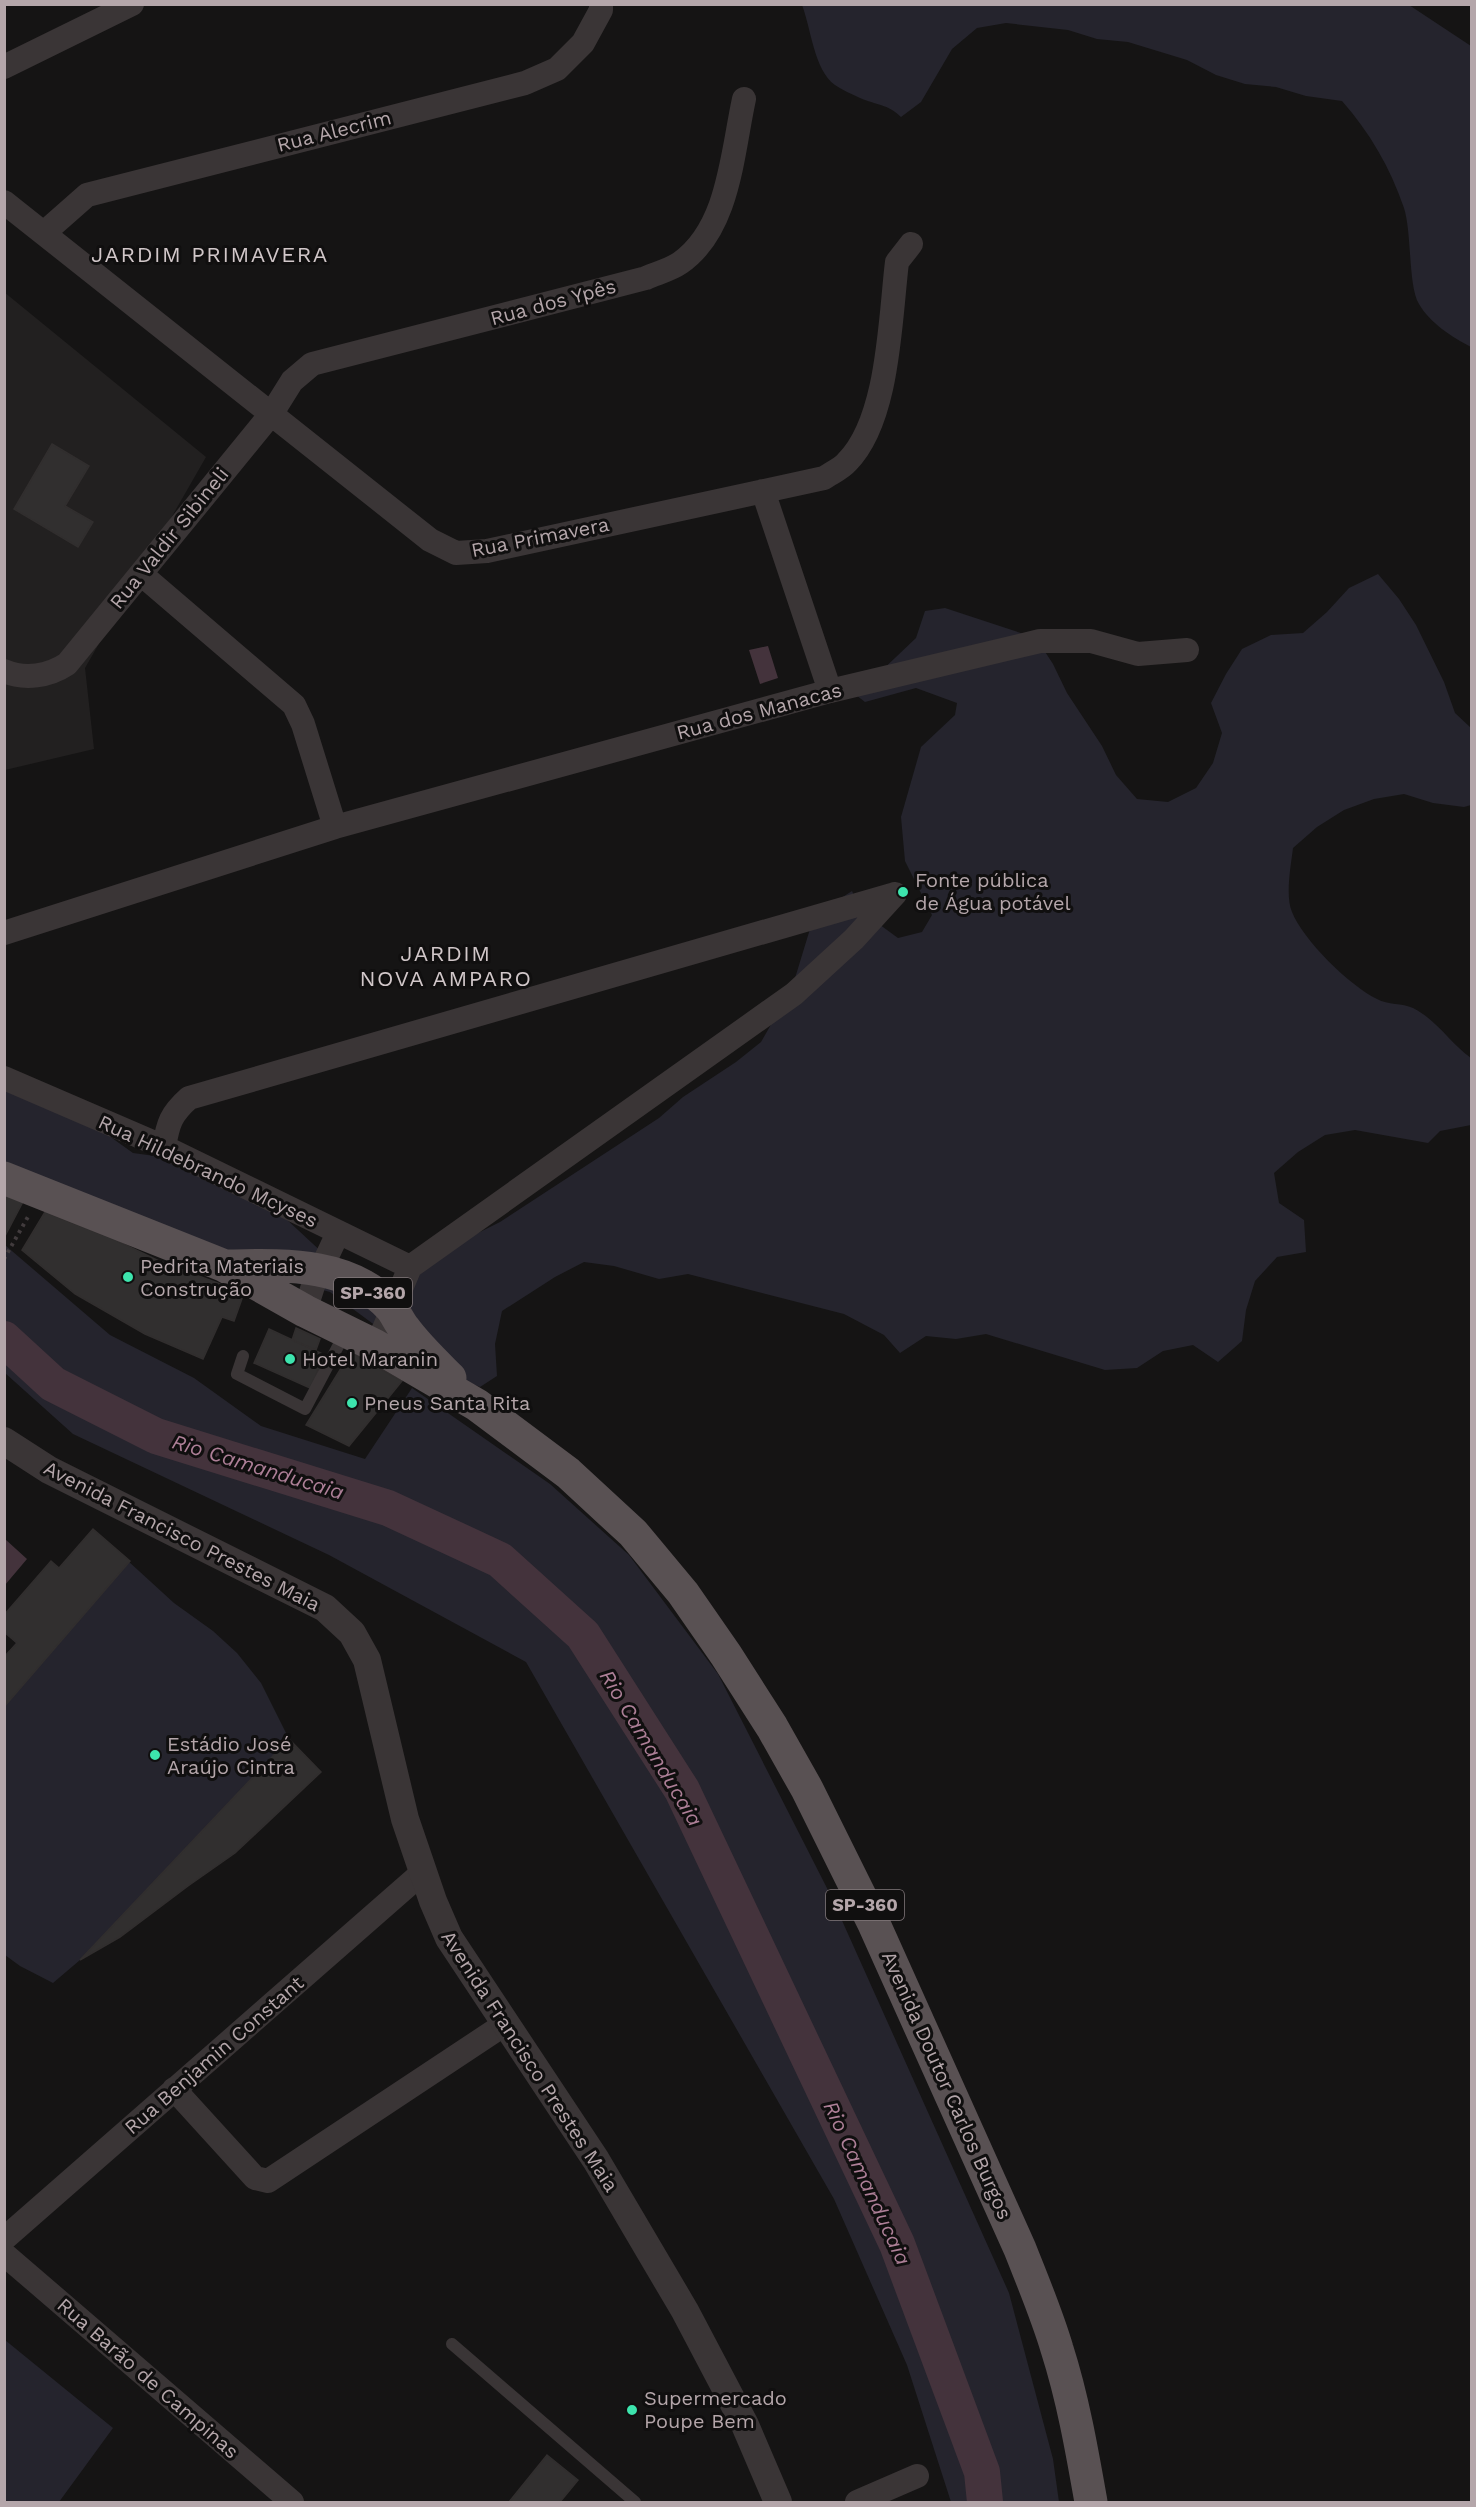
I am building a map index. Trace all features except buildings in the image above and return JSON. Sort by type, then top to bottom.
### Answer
[{"type":"main road","name":"Avenida Doutor Carlos Burgos","points":[[4,1178],[225,1266],[305,1311],[360,1338],[477,1405],[568,1473],[633,1533],[683,1593],[772,1727],[807,1789],[874,1924],[1020,2249],[1058,2350],[1083,2456],[1091,2502]]},
{"type":"main road","name":"Avenida Doutor Carlos Burgos","points":[[225,1266],[278,1266],[321,1271],[345,1277],[365,1286],[391,1308],[404,1328],[477,1405]]},
{"type":"street","points":[[4,67],[132,4]]},
{"type":"street","name":"Rua Alecrim","points":[[45,232],[87,195],[525,82],[557,69],[583,43],[601,10],[601,4]]},
{"type":"street","name":"Rua dos Ypês","points":[[272,413],[292,381],[312,364],[646,278],[680,263],[708,236],[722,205],[744,99]]},
{"type":"street","name":"Rua Primavera","points":[[4,202],[45,232],[430,540],[456,553],[487,551],[824,478],[847,463],[865,437],[881,396],[897,262],[911,244]]},
{"type":"street","name":"Rua Valdir Sibineli","points":[[4,671],[13,675],[30,676],[53,673],[67,664],[272,413]]},
{"type":"street","points":[[764,490],[830,691]]},
{"type":"street","points":[[141,574],[294,705],[303,724],[335,827]]},
{"type":"street","name":"Rua dos Manacas","points":[[4,933],[335,827],[830,691],[1040,641],[1091,641],[1138,654],[1187,650]]},
{"type":"street","points":[[164,1147],[167,1128],[174,1111],[189,1098],[895,894],[854,939],[794,994],[410,1267],[384,1329],[360,1338]]},
{"type":"street","name":"Rua Hildebrando Mcyses","points":[[4,1078],[164,1147],[410,1267]]},
{"type":"street","points":[[305,1311],[338,1233]]},
{"type":"street","name":"Avenida Francisco Prestes Maia","points":[[4,1441],[49,1470],[325,1608],[352,1633],[368,1660],[405,1819],[449,1938],[596,2160],[685,2312],[745,2425],[778,2502]]},
{"type":"street","name":"Rua Benjamin Constant","points":[[4,2239],[423,1872]]},
{"type":"street","points":[[174,2089],[255,2178],[268,2181],[505,2024]]},
{"type":"street","name":"Rua Barão de Campinas","points":[[4,2254],[292,2502]]},
{"type":"street","points":[[857,2502],[917,2476]]},
{"type":"lane","points":[[243,1356],[237,1374],[305,1409],[360,1338]]},
{"type":"lane","points":[[453,2344],[635,2502]]},
{"type":"path","points":[[4,1259],[41,1193]]},
{"type":"shaded area","points":[[802,5],[1409,5],[1471,46],[1471,347],[1435,323],[1419,304],[1413,285],[1404,208],[1378,151],[1362,125],[1342,101],[1306,96],[1276,87],[1245,84],[1216,75],[1187,60],[1128,42],[1097,39],[1068,30],[1006,23],[977,28],[952,49],[921,102],[901,117],[887,107],[844,90],[828,78],[818,59]]},
{"type":"shaded area","points":[[4,292],[206,457],[85,668],[94,749],[5,770]]},
{"type":"shaded area","points":[[1378,574],[1399,599],[1416,625],[1444,682],[1455,713],[1471,728],[1471,805],[1464,807],[1433,803],[1404,794],[1374,799],[1344,810],[1317,827],[1293,848],[1289,880],[1290,905],[1306,936],[1328,961],[1354,984],[1377,999],[1409,1006],[1422,1013],[1471,1058],[1471,1125],[1440,1131],[1428,1143],[1355,1130],[1325,1135],[1298,1152],[1274,1173],[1279,1203],[1304,1220],[1306,1252],[1277,1257],[1255,1281],[1246,1310],[1242,1341],[1218,1362],[1193,1345],[1163,1351],[1137,1368],[1105,1370],[986,1334],[956,1339],[926,1336],[900,1353],[884,1335],[844,1314],[688,1274],[659,1279],[614,1266],[584,1262],[555,1277],[502,1311],[495,1344],[497,1376],[480,1387],[434,1369],[330,1292],[231,1266],[5,1176],[4,1090],[105,1133],[133,1153],[155,1156],[182,1166],[270,1204],[340,1269],[398,1284],[472,1236],[500,1222],[659,1118],[683,1097],[736,1062],[761,1042],[792,988],[810,929],[832,904],[852,891],[861,911],[898,938],[922,932],[932,915],[905,861],[901,817],[921,747],[955,715],[957,703],[916,688],[865,702],[856,695],[916,638],[925,611],[945,608],[1036,638],[1053,664],[1067,693],[1102,746],[1116,775],[1137,799],[1168,802],[1196,788],[1213,763],[1222,733],[1211,703],[1242,649],[1271,635],[1303,633],[1349,588]]},
{"type":"shaded area","points":[[768,646],[778,678],[760,684],[749,650]]},
{"type":"shaded area","points":[[5,1245],[110,1335],[194,1378],[261,1426],[365,1459],[412,1388],[550,1484],[629,1555],[718,1674],[831,1896],[1009,2293],[1053,2459],[1059,2502],[951,2502],[907,2365],[834,2199],[526,1662],[329,1555],[73,1434],[5,1373]]},
{"type":"shaded area","name":"Estádio José Araújo Cintra","points":[[93,1529],[174,1603],[213,1631],[237,1653],[261,1683],[289,1739],[321,1772],[235,1853],[120,1937],[80,1960],[53,1983],[20,1966],[5,1955],[4,1657],[16,1643],[5,1632],[5,1615],[51,1561],[59,1568]]},
{"type":"shaded area","points":[[5,1539],[27,1559],[5,1585]]},
{"type":"shaded area","points":[[5,2340],[113,2428],[59,2502],[5,2502]]},
{"type":"waterway","name":"Rio Camanducaia","points":[[4,1339],[53,1384],[156,1436],[388,1508],[500,1560],[583,1635],[682,1790],[897,2244],[982,2472],[985,2502]]},
{"type":"place","name":"Fonte pública de Água potável","points":[[903,892]]},
{"type":"place","name":"Pedrita Materiais Construção","points":[[128,1277]]},
{"type":"place","name":"Hotel Maranin","points":[[290,1359]]},
{"type":"place","name":"Pneus Santa Rita","points":[[352,1403]]},
{"type":"place","name":"Estádio José Araújo Cintra","points":[[155,1755]]},
{"type":"place","name":"Supermercado Poupe Bem","points":[[632,2410]]},
{"type":"district","name":"JARDIM PRIMAVERA","points":[[210,254]]},
{"type":"district","name":"JARDIM NOVA AMPARO","points":[[446,966]]}]
